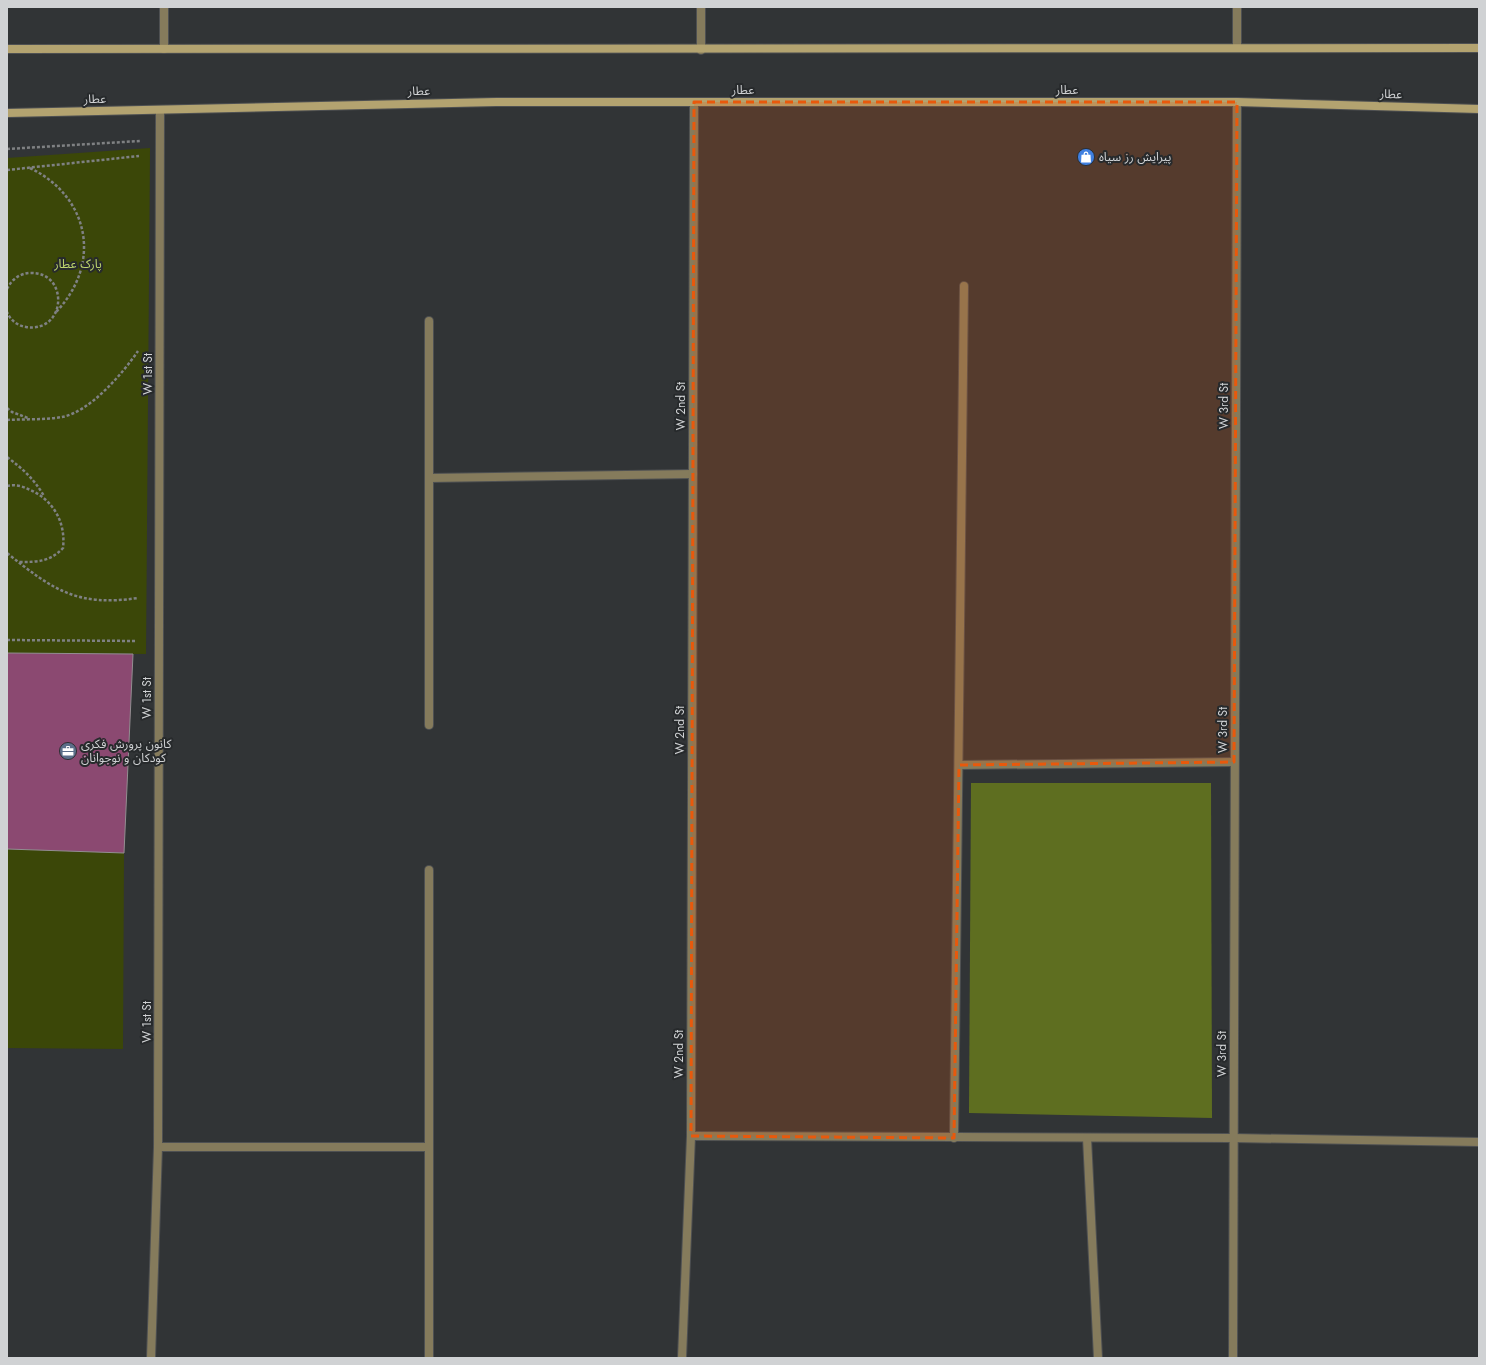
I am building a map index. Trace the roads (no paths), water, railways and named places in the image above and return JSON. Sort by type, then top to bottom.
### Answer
[{"type":"main road","points":[[7,49],[701,50],[1479,48]]},
{"type":"main road","name":"عطار","points":[[7,114],[496,102],[1236,102],[1479,109]]},
{"type":"street","points":[[164,7],[164,49]]},
{"type":"street","points":[[701,7],[701,50]]},
{"type":"street","points":[[1237,7],[1237,48]]},
{"type":"street","name":"W 2nd St","points":[[682,1358],[691,1136],[694,102]]},
{"type":"street","name":"W 3rd St","points":[[1233,1358],[1236,102]]},
{"type":"street","name":"W 1st St","points":[[151,1358],[158,1147],[160,110]]},
{"type":"street","points":[[954,1138],[964,286]]},
{"type":"street","points":[[429,724],[430,321]]},
{"type":"street","points":[[429,478],[693,474]]},
{"type":"street","points":[[959,766],[1234,762]]},
{"type":"street","points":[[429,870],[429,1358]]},
{"type":"street","points":[[691,1136],[1233,1138],[1479,1142]]},
{"type":"street","points":[[1087,1138],[1098,1358]]},
{"type":"street","points":[[158,1147],[429,1147]]},
{"type":"place","name":"پیرایش رز سیاه","points":[[1086,157]]},
{"type":"place","name":"کانون پرورش فکری کودکان و نوجوانان","points":[[68,751]]},
{"type":"park label","name":"پارک عطار","points":[[78,264]]}]
